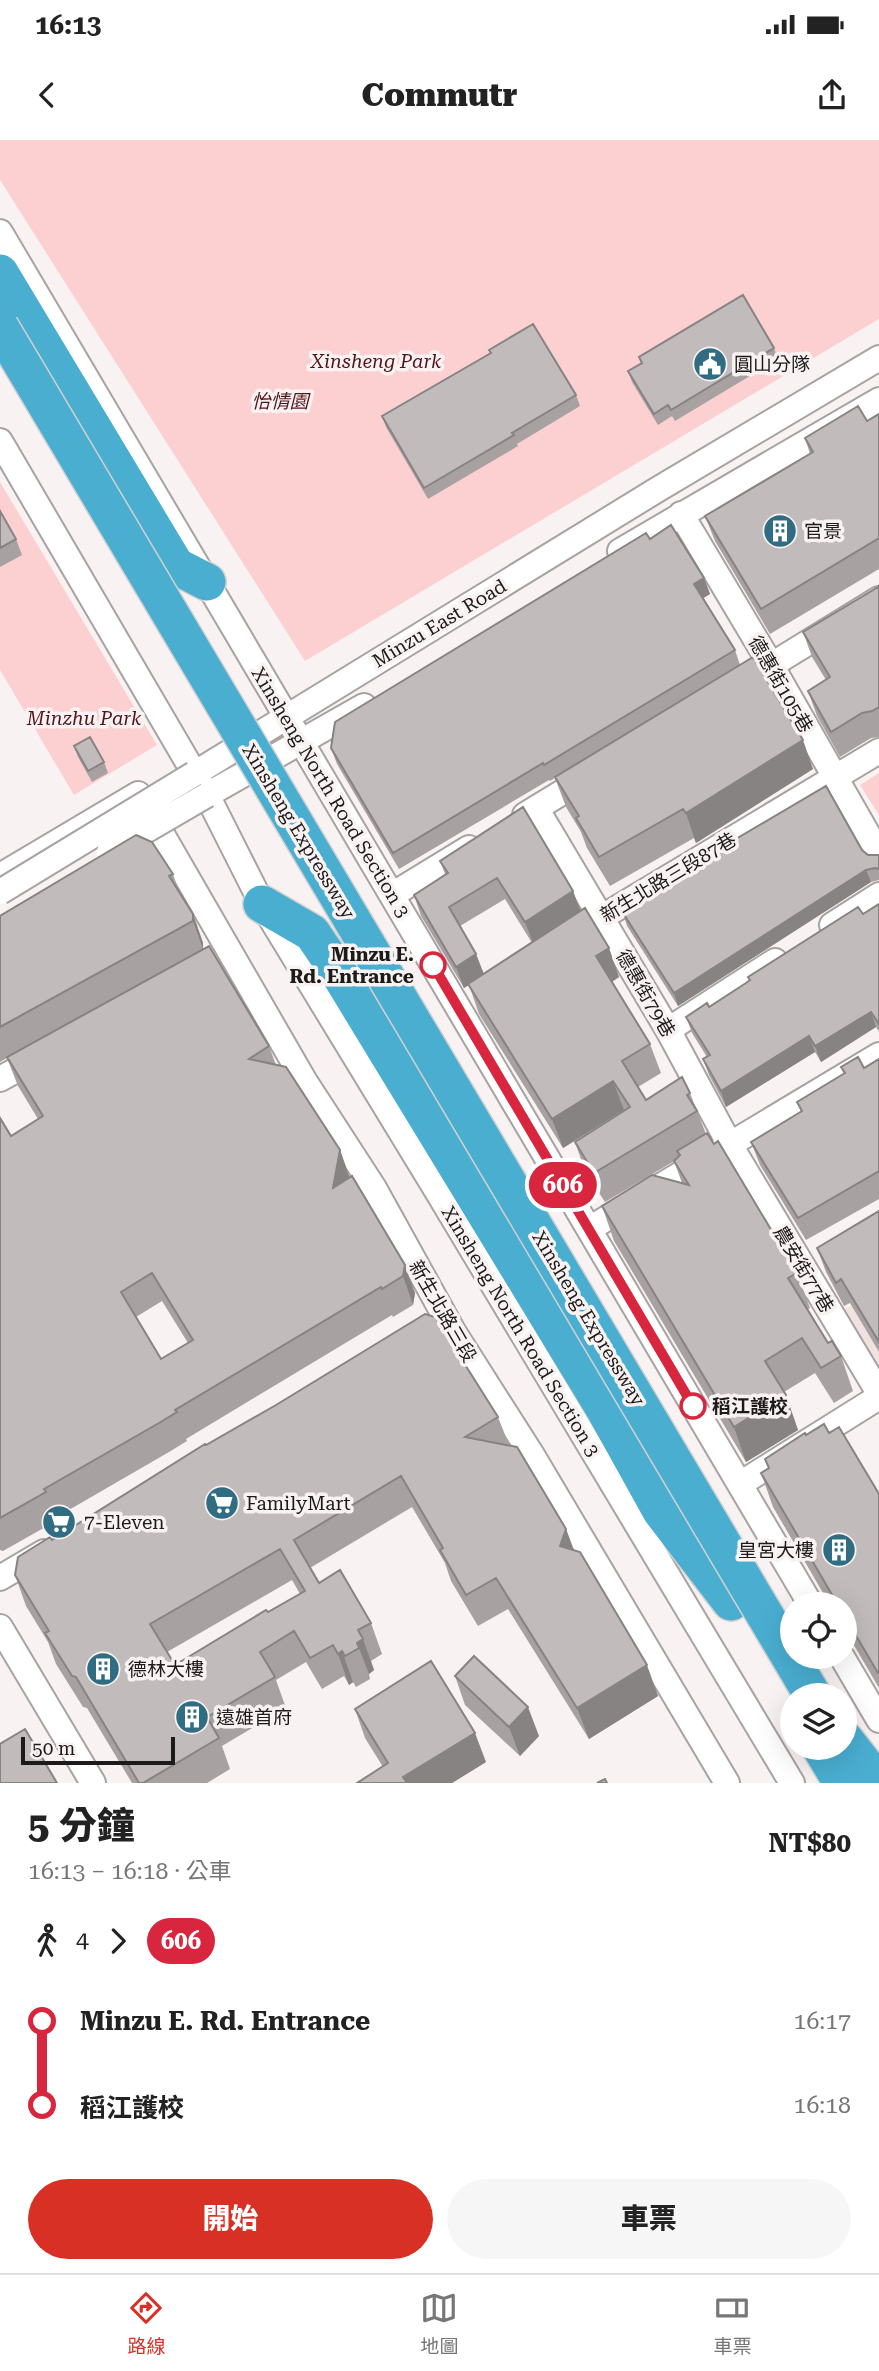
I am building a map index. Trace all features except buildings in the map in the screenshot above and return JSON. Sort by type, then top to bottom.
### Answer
[{"type":"highway","points":[[0,273],[192,574]]},
{"type":"highway","name":"Xinsheng Expressway","points":[[0,327],[805,1683]]},
{"type":"highway","name":"Xinsheng Expressway","points":[[0,371],[781,1683]]},
{"type":"highway","points":[[261,904],[312,933],[337,970],[605,1410],[662,1511],[731,1602]]},
{"type":"highway","points":[[857,1755],[879,1783]]},
{"type":"highway","points":[[828,1760],[842,1783]]},
{"type":"highway","points":[[851,1760],[864,1783]]},
{"type":"street","name":"Xinsheng North Road Section 3","points":[[0,232],[192,574],[287,716],[803,1592]]},
{"type":"street","name":"Minzu East Road","points":[[0,917],[200,785],[287,716],[879,358]]},
{"type":"street","points":[[597,565],[879,400]]},
{"type":"street","name":"Xinsheng North Road Section 3","points":[[0,441],[200,785],[261,904],[440,1196],[792,1783]]},
{"type":"street","name":"德惠街105巷","points":[[681,514],[879,854]]},
{"type":"street","points":[[712,701],[879,599]]},
{"type":"street","name":"Minzu East Road","points":[[0,892],[200,785],[301,743],[382,695]]},
{"type":"street","name":"新生北路三段87巷","points":[[569,938],[879,751]]},
{"type":"street","points":[[392,895],[607,765]]},
{"type":"street","points":[[0,876],[138,794]]},
{"type":"street","name":"德惠街79巷","points":[[536,808],[668,1030],[730,1145]]},
{"type":"street","name":"新生北路三段","points":[[105,870],[163,836],[308,1086],[374,1188],[461,1345],[531,1455],[727,1783]]},
{"type":"street","points":[[668,1030],[879,895]]},
{"type":"street","points":[[204,965],[229,952]]},
{"type":"street","points":[[459,1009],[481,995]]},
{"type":"street","points":[[0,1079],[60,1046]]},
{"type":"street","points":[[589,1229],[879,1055]]},
{"type":"street","name":"農安街77巷","points":[[730,1145],[879,1395]]},
{"type":"street","points":[[803,1268],[825,1255]]},
{"type":"street","points":[[421,1327],[445,1313]]},
{"type":"street","points":[[740,1484],[879,1395]]},
{"type":"street","points":[[0,1578],[69,1537]]},
{"type":"street","points":[[0,1627],[93,1783]]},
{"type":"street","points":[[849,1669],[879,1720]]},
{"type":"shaded area","points":[[879,1288],[879,1372],[842,1311]]},
{"type":"green space","name":"Xinsheng Park","points":[[0,140],[879,140],[879,319],[305,661],[0,180]]},
{"type":"green space","name":"Minzhu Park","points":[[0,482],[157,745],[74,795],[0,670]]},
{"type":"green space","points":[[879,773],[879,815],[860,785]]},
{"type":"bus line","name":"606","points":[[433,965],[693,1406]]},
{"type":"place","name":"圓山分隊","points":[[710,364]]},
{"type":"place","name":"官景","points":[[780,531]]},
{"type":"place","name":"Minzu E. Rd. Entrance","points":[[433,965]]},
{"type":"place","name":"稻江護校","points":[[693,1406]]},
{"type":"place","name":"FamilyMart","points":[[222,1503]]},
{"type":"place","name":"7-Eleven","points":[[59,1522]]},
{"type":"place","name":"皇宮大樓","points":[[839,1550]]},
{"type":"place","name":"德林大樓","points":[[103,1669]]},
{"type":"place","name":"遠雄首府","points":[[192,1717]]},
{"type":"park label","name":"怡情園","points":[[280,401]]}]
